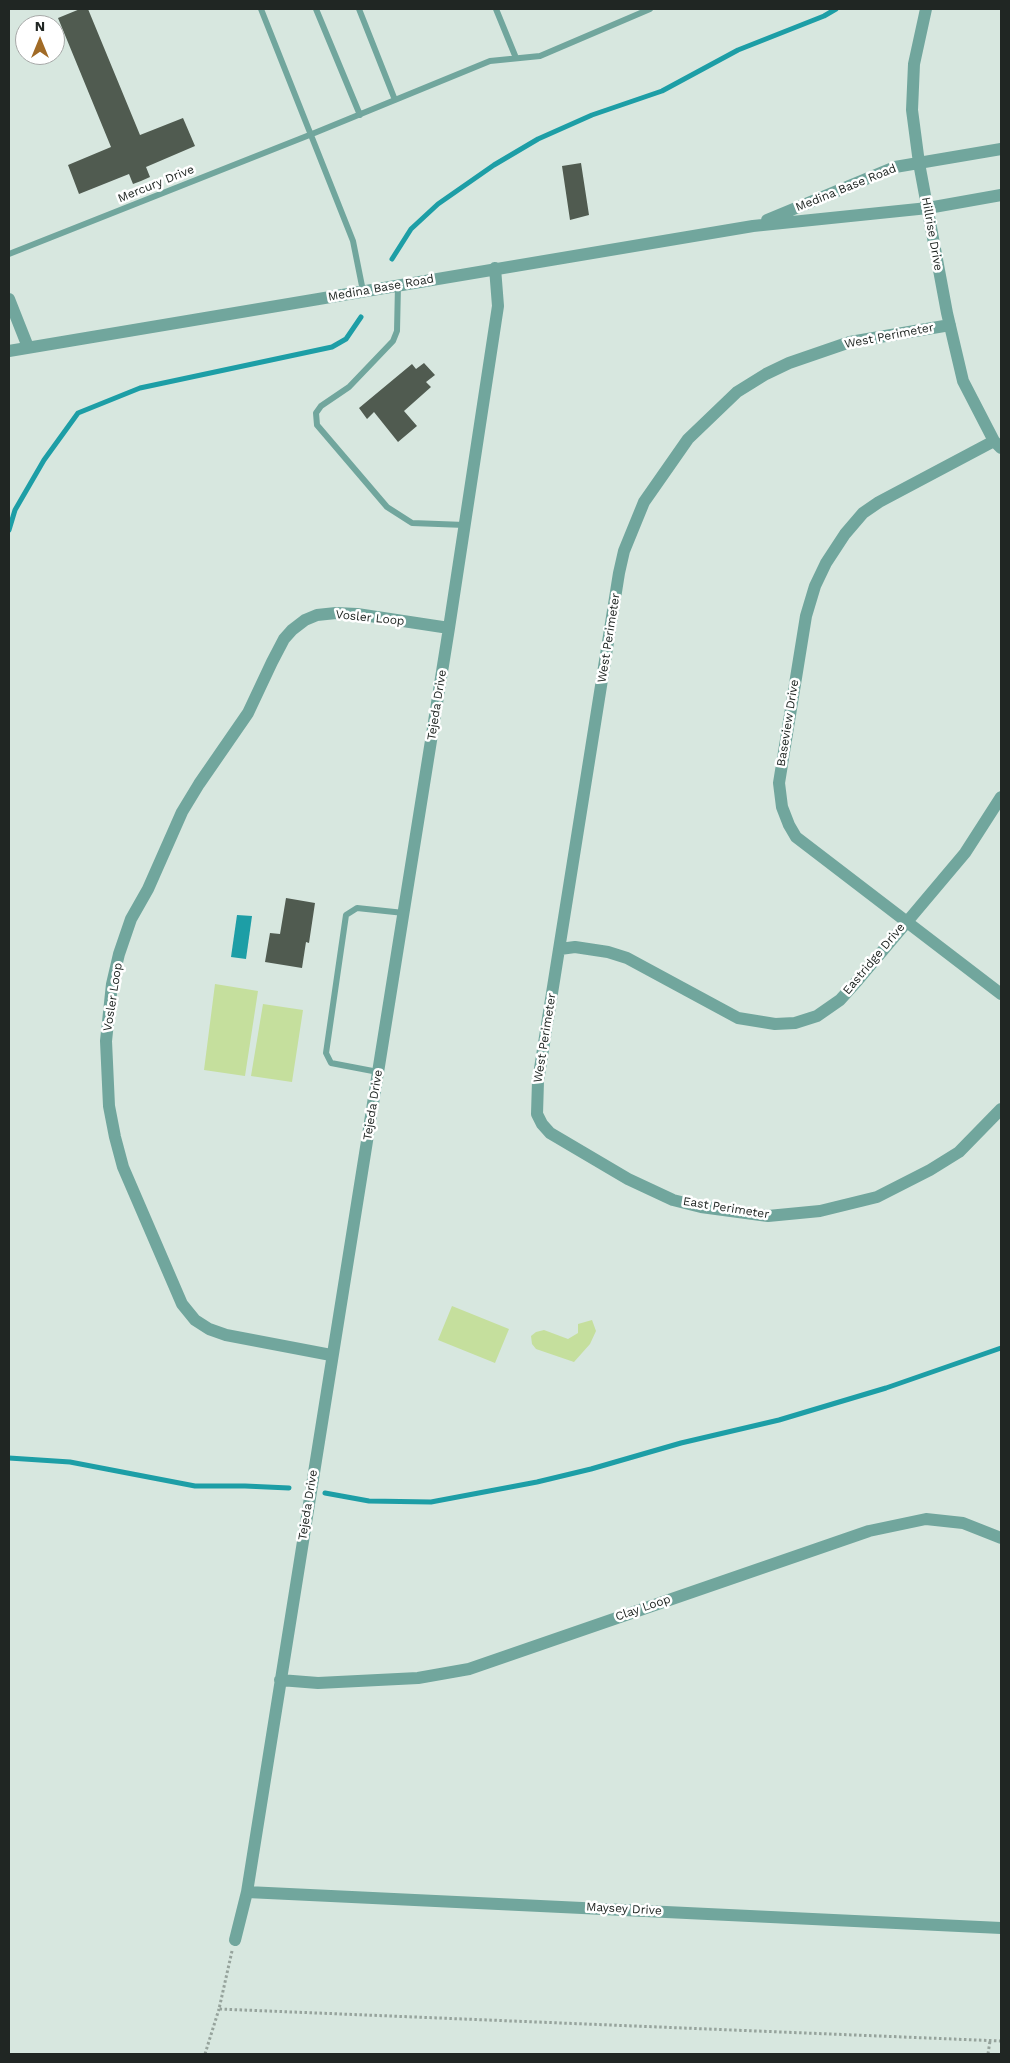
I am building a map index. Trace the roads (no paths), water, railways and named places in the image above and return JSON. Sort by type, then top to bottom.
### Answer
[{"type":"street","name":"Hillrise Drive","points":[[926,9],[914,64],[912,110],[919,164],[950,325],[963,381],[998,445]]},
{"type":"street","name":"Medina Base Road","points":[[753,226],[895,167],[1001,149]]},
{"type":"street","name":"Medina Base Road","points":[[9,351],[363,290],[753,226],[928,208],[1001,195]]},
{"type":"street","name":"Tejeda Drive","points":[[234,1940],[247,1892],[449,628],[498,306],[495,268]]},
{"type":"street","points":[[9,299],[28,347]]},
{"type":"street","name":"West Perimeter","points":[[556,1136],[542,1124],[536,1114],[538,1081],[619,573],[630,534],[644,502],[688,439],[738,392],[766,374],[789,363],[850,342],[910,330],[950,325]]},
{"type":"street","name":"Baseview Drive","points":[[998,445],[880,502],[863,513],[845,534],[826,563],[815,586],[806,616],[779,783],[782,807],[789,826],[796,837],[1001,994]]},
{"type":"street","name":"Vosler Loop","points":[[332,1355],[226,1335],[209,1329],[195,1320],[182,1304],[123,1166],[115,1137],[109,1106],[106,1041],[112,984],[119,954],[131,919],[148,889],[182,812],[248,713],[284,639],[292,630],[305,620],[317,615],[336,613],[356,614],[449,628]]},
{"type":"street","name":"Eastridge Drive","points":[[560,949],[574,947],[608,952],[627,958],[738,1018],[775,1024],[795,1023],[817,1016],[840,1000],[965,853],[1001,797]]},
{"type":"street","name":"East Perimeter","points":[[556,1136],[628,1179],[674,1200],[701,1207],[768,1216],[820,1211],[877,1197],[930,1170],[959,1152],[1001,1109]]},
{"type":"street","name":"Clay Loop","points":[[280,1680],[318,1683],[418,1678],[469,1669],[869,1531],[926,1519],[963,1523],[1001,1538]]},
{"type":"street","name":"Maysey Drive","points":[[247,1892],[1001,1928]]},
{"type":"lane","points":[[261,9],[353,241],[363,290]]},
{"type":"lane","points":[[316,9],[360,115]]},
{"type":"lane","points":[[359,9],[395,100]]},
{"type":"lane","points":[[496,9],[516,58]]},
{"type":"lane","name":"Mercury Drive","points":[[9,254],[360,115],[490,61],[540,56],[638,11],[650,9]]},
{"type":"lane","points":[[398,285],[396,331],[393,341],[349,387],[321,406],[316,413],[317,425],[387,508],[412,523],[465,525]]},
{"type":"lane","points":[[378,1072],[330,1063],[326,1053],[346,915],[357,908],[404,913]]},
{"type":"water","points":[[237,915],[252,916],[246,959],[231,957]]},
{"type":"waterway","points":[[392,259],[411,229],[438,204],[494,165],[538,139],[592,115],[662,91],[738,50],[824,16],[836,9]]},
{"type":"waterway","points":[[9,530],[15,510],[44,460],[78,413],[140,388],[332,347],[346,339],[361,317]]},
{"type":"waterway","points":[[325,1493],[369,1501],[431,1502],[537,1482],[591,1469],[681,1443],[779,1420],[886,1388],[1001,1348]]},
{"type":"waterway","points":[[9,1458],[70,1462],[195,1486],[289,1488]]}]
